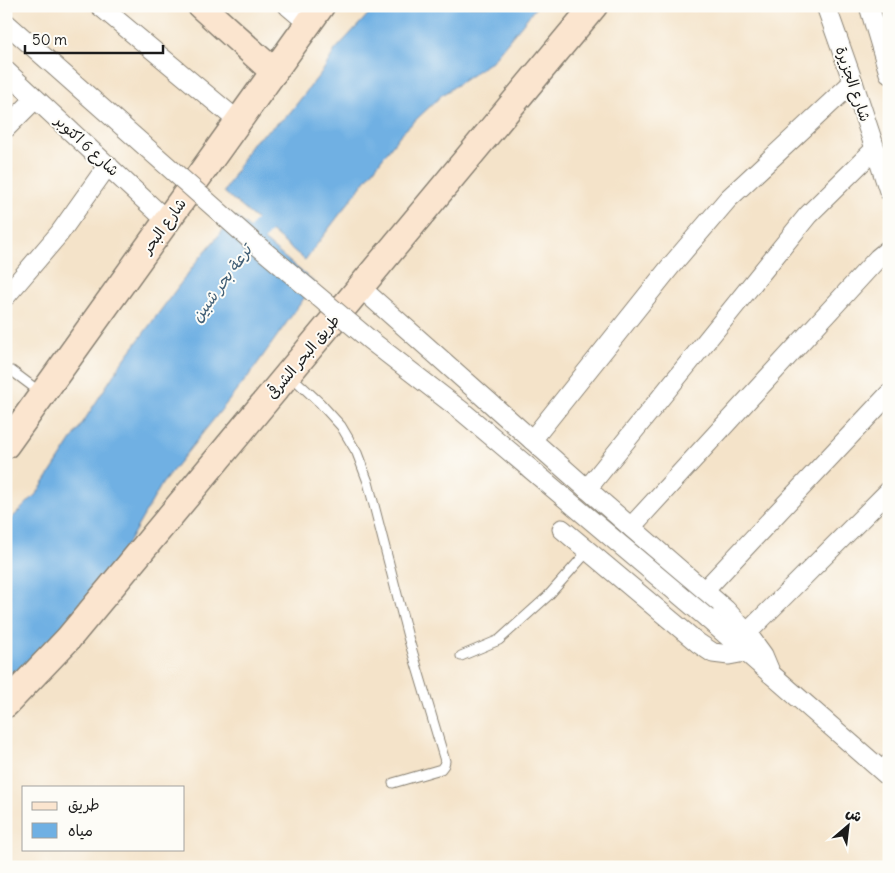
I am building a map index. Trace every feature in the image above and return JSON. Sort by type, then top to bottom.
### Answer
[{"type":"street","points":[[100,6],[238,121]]},
{"type":"street","points":[[201,6],[274,72]]},
{"type":"street","points":[[288,6],[315,15]]},
{"type":"street","name":"طريق البحر الشرقى","points":[[6,704],[68,639],[594,6]]},
{"type":"street","name":"شارع الجزيرة","points":[[826,6],[889,191]]},
{"type":"street","points":[[869,6],[889,73]]},
{"type":"street","name":"شارع البحر","points":[[6,445],[315,15]]},
{"type":"street","points":[[6,23],[252,241],[370,340],[463,412],[771,674],[885,767]]},
{"type":"street","name":"شارع 6 اكتوبر","points":[[6,72],[168,220]]},
{"type":"street","points":[[532,440],[670,267],[728,199],[853,82]]},
{"type":"street","points":[[6,128],[35,99]]},
{"type":"street","points":[[586,489],[808,215],[875,149]]},
{"type":"street","points":[[6,296],[59,234],[108,165]]},
{"type":"street","points":[[631,528],[878,258],[889,249]]},
{"type":"street","points":[[361,288],[586,489],[726,610],[763,655],[771,674]]},
{"type":"street","points":[[704,591],[889,394]]},
{"type":"street","points":[[746,632],[889,492]]},
{"type":"street","points":[[562,529],[712,653],[729,655],[745,652]]},
{"type":"lane","points":[[12,372],[43,394]]},
{"type":"lane","points":[[289,374],[341,426],[357,453],[368,482],[408,637],[446,761],[441,769],[393,783]]},
{"type":"lane","points":[[461,656],[498,640],[548,596],[588,551]]},
{"type":"water","points":[[376,6],[537,6],[492,61],[442,95],[400,135],[305,260],[224,192],[252,143],[288,115],[324,69],[335,50]]},
{"type":"water","points":[[235,216],[315,283],[250,374],[162,484],[120,557],[66,626],[6,685],[6,524],[38,492],[120,365],[198,260]]},
{"type":"waterway","name":"ترعة بحر شبين","points":[[243,254],[278,205]]}]
